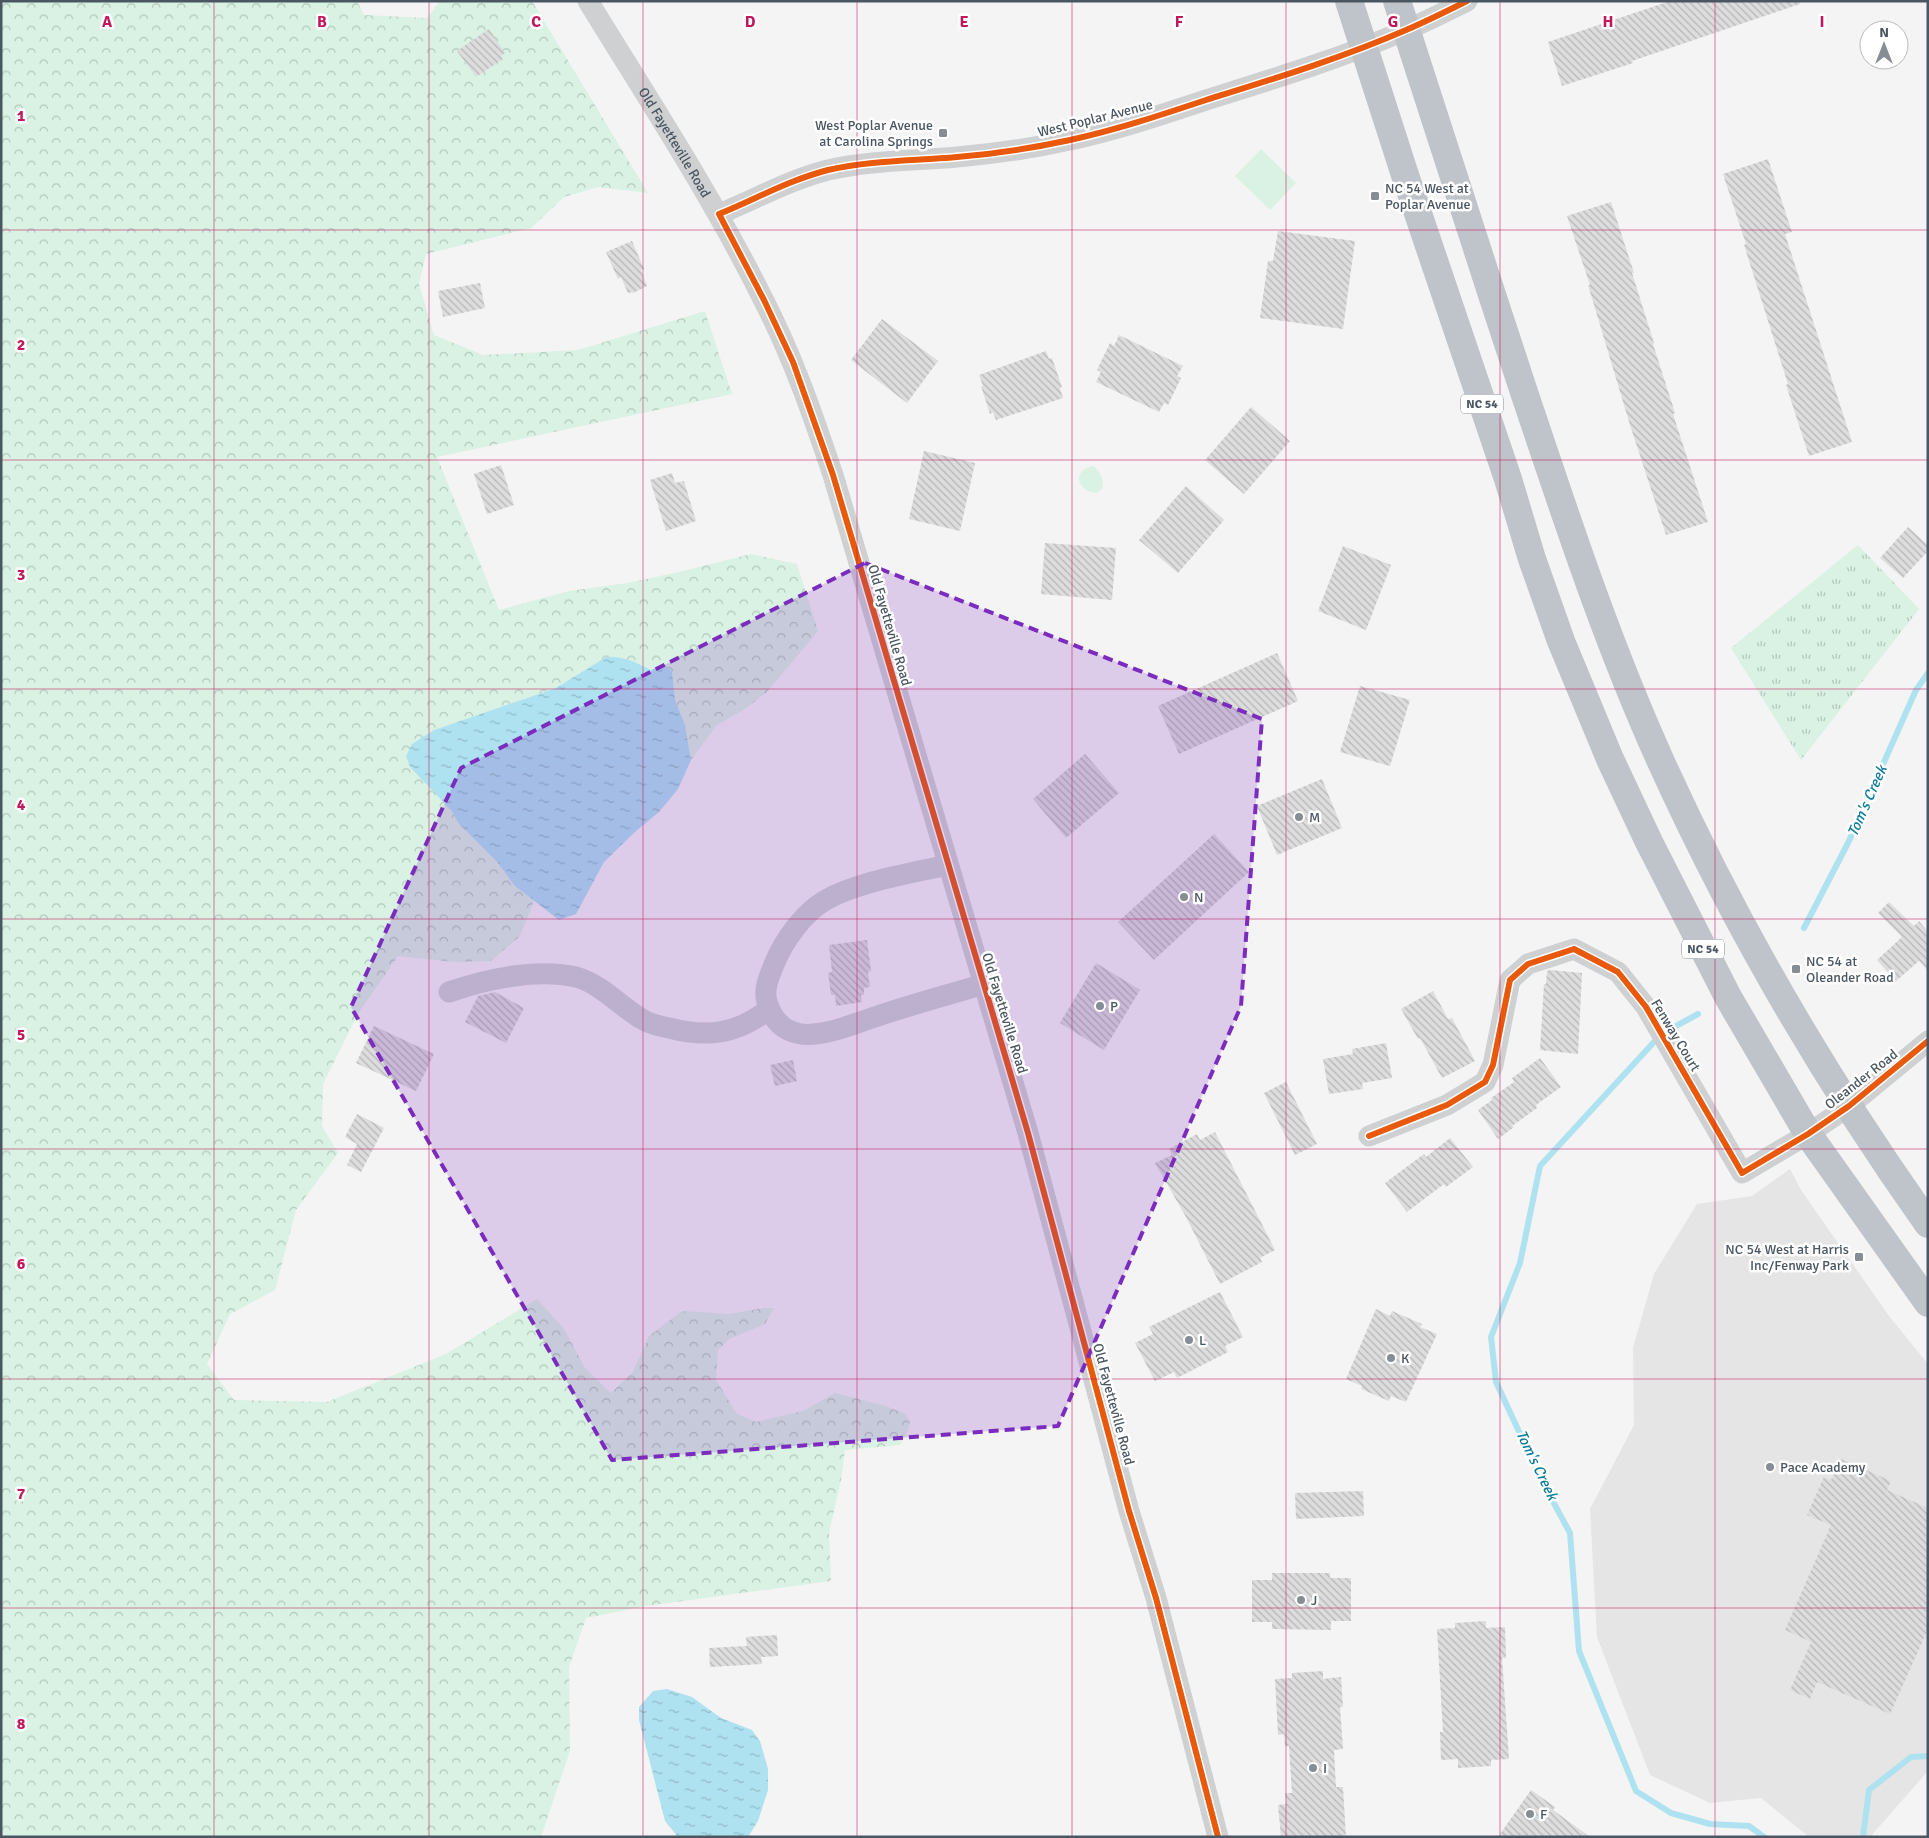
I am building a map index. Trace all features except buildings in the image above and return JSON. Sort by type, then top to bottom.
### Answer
[{"type":"highway","name":"NC 54","points":[[1349,1],[1407,181],[1508,479],[1532,559],[1561,641],[1610,759],[1677,898],[1728,997],[1808,1134],[1928,1303]]},
{"type":"highway","points":[[1396,1],[1564,513],[1610,642],[1662,763],[1725,890],[1794,1019],[1849,1106],[1928,1224]]},
{"type":"street","name":"Old Fayetteville Road","points":[[588,1],[719,214],[764,300],[792,362],[813,416],[833,475],[1038,1169],[1129,1511],[1156,1598],[1218,1837]]},
{"type":"street","name":"West Poplar Avenue","points":[[719,214],[779,186],[805,176],[829,170],[893,160],[958,157],[1016,150],[1070,140],[1123,126],[1253,85],[1364,47],[1406,30],[1467,1]]},
{"type":"street","points":[[948,865],[861,886],[824,901],[800,921],[778,956],[767,980],[766,998],[770,1014],[786,1029],[802,1034],[835,1031],[984,984]]},
{"type":"street","name":"Fenway Court","points":[[1369,1136],[1447,1105],[1486,1082],[1493,1065],[1510,980],[1528,964],[1574,949],[1618,972],[1646,1007],[1742,1173],[1808,1134]]},
{"type":"street","points":[[449,992],[472,984],[520,975],[577,978],[593,984],[641,1019],[655,1025],[691,1033],[712,1034],[734,1030],[754,1021],[769,1009]]},
{"type":"street","name":"Oleander Road","points":[[1808,1134],[1849,1106],[1928,1041]]},
{"type":"highlighted area","points":[[865,563],[1262,719],[1241,1006],[1058,1426],[612,1460],[351,1007],[461,768]]},
{"type":"shaded area","name":"Pace Academy","points":[[1790,1169],[1801,1190],[1889,1316],[1928,1364],[1928,1771],[1870,1837],[1809,1837],[1761,1798],[1710,1803],[1650,1775],[1597,1637],[1590,1509],[1634,1425],[1633,1348],[1654,1274],[1697,1204],[1752,1196]]},
{"type":"green space","points":[[1,1],[357,1],[364,15],[427,18],[440,1],[532,1],[648,193],[598,187],[564,197],[531,228],[426,254],[419,284],[434,335],[483,355],[578,350],[705,311],[732,394],[437,457],[499,610],[569,591],[628,583],[751,554],[797,564],[818,631],[767,692],[745,709],[717,725],[691,760],[685,725],[675,700],[672,671],[664,664],[651,670],[637,663],[606,657],[556,688],[434,730],[451,810],[459,824],[497,862],[515,886],[534,901],[520,936],[491,961],[454,962],[398,956],[359,1012],[323,1084],[322,1126],[338,1153],[296,1210],[275,1290],[230,1314],[207,1364],[234,1400],[327,1402],[446,1354],[537,1299],[564,1329],[585,1368],[611,1393],[633,1372],[649,1336],[682,1311],[729,1314],[774,1308],[765,1324],[729,1339],[718,1350],[716,1380],[737,1414],[756,1422],[803,1411],[835,1393],[886,1406],[905,1414],[910,1422],[907,1433],[900,1445],[845,1450],[841,1480],[829,1533],[831,1581],[646,1606],[586,1618],[569,1667],[570,1751],[541,1837],[1,1837]]},
{"type":"green space","points":[[1261,149],[1296,183],[1270,210],[1235,176]]},
{"type":"green space","points":[[1093,466],[1100,473],[1103,482],[1103,488],[1097,493],[1085,489],[1079,481],[1081,472]]},
{"type":"green space","points":[[1858,545],[1919,609],[1801,760],[1731,648]]},
{"type":"water","points":[[606,657],[619,657],[630,660],[651,670],[664,664],[672,671],[675,700],[685,725],[691,760],[678,789],[659,812],[604,862],[576,914],[559,920],[515,886],[497,862],[459,824],[451,810],[410,767],[406,756],[412,744],[434,730],[556,688]]},
{"type":"water","points":[[667,1689],[692,1697],[721,1718],[752,1730],[760,1741],[768,1769],[768,1790],[758,1821],[748,1837],[678,1837],[665,1821],[639,1720],[639,1707],[653,1691]]},
{"type":"waterway","name":"Tom's Creek","points":[[1804,928],[1848,843],[1916,690],[1928,673]]},
{"type":"waterway","name":"Tom's Creek","points":[[1674,1027],[1698,1014]]},
{"type":"waterway","name":"Tom's Creek","points":[[1654,1042],[1540,1166],[1520,1263],[1491,1337],[1496,1382],[1542,1481],[1570,1533],[1579,1651],[1636,1791],[1671,1813],[1710,1824],[1749,1826],[1764,1837]]},
{"type":"waterway","points":[[1863,1837],[1869,1790],[1911,1757],[1928,1756]]},
{"type":"cycle path","points":[[1218,1837],[1156,1598],[1129,1511],[1028,1133],[833,475],[793,362],[764,300],[719,214],[786,184],[828,170],[876,163],[957,157],[1042,146],[1121,127],[1332,59],[1406,30],[1467,1]]},
{"type":"cycle path","points":[[1369,1136],[1447,1105],[1485,1082],[1493,1065],[1510,980],[1528,964],[1574,949],[1618,972],[1646,1007],[1742,1173],[1808,1134],[1849,1106],[1928,1041]]},
{"type":"place","name":"West Poplar Avenue at Carolina Springs","points":[[943,133]]},
{"type":"place","name":"NC 54 West at Poplar Avenue","points":[[1375,196]]},
{"type":"place","name":"M","points":[[1299,817]]},
{"type":"place","name":"N","points":[[1184,897]]},
{"type":"place","name":"NC 54 at Oleander Road","points":[[1796,969]]},
{"type":"place","name":"P","points":[[1100,1006]]},
{"type":"place","name":"NC 54 West at Harris Inc/Fenway Park","points":[[1859,1257]]},
{"type":"place","name":"L","points":[[1189,1340]]},
{"type":"place","name":"K","points":[[1391,1358]]},
{"type":"place","name":"Pace Academy","points":[[1770,1467]]},
{"type":"place","name":"J","points":[[1301,1600]]},
{"type":"place","name":"I","points":[[1313,1768]]},
{"type":"place","name":"F","points":[[1530,1814]]}]
